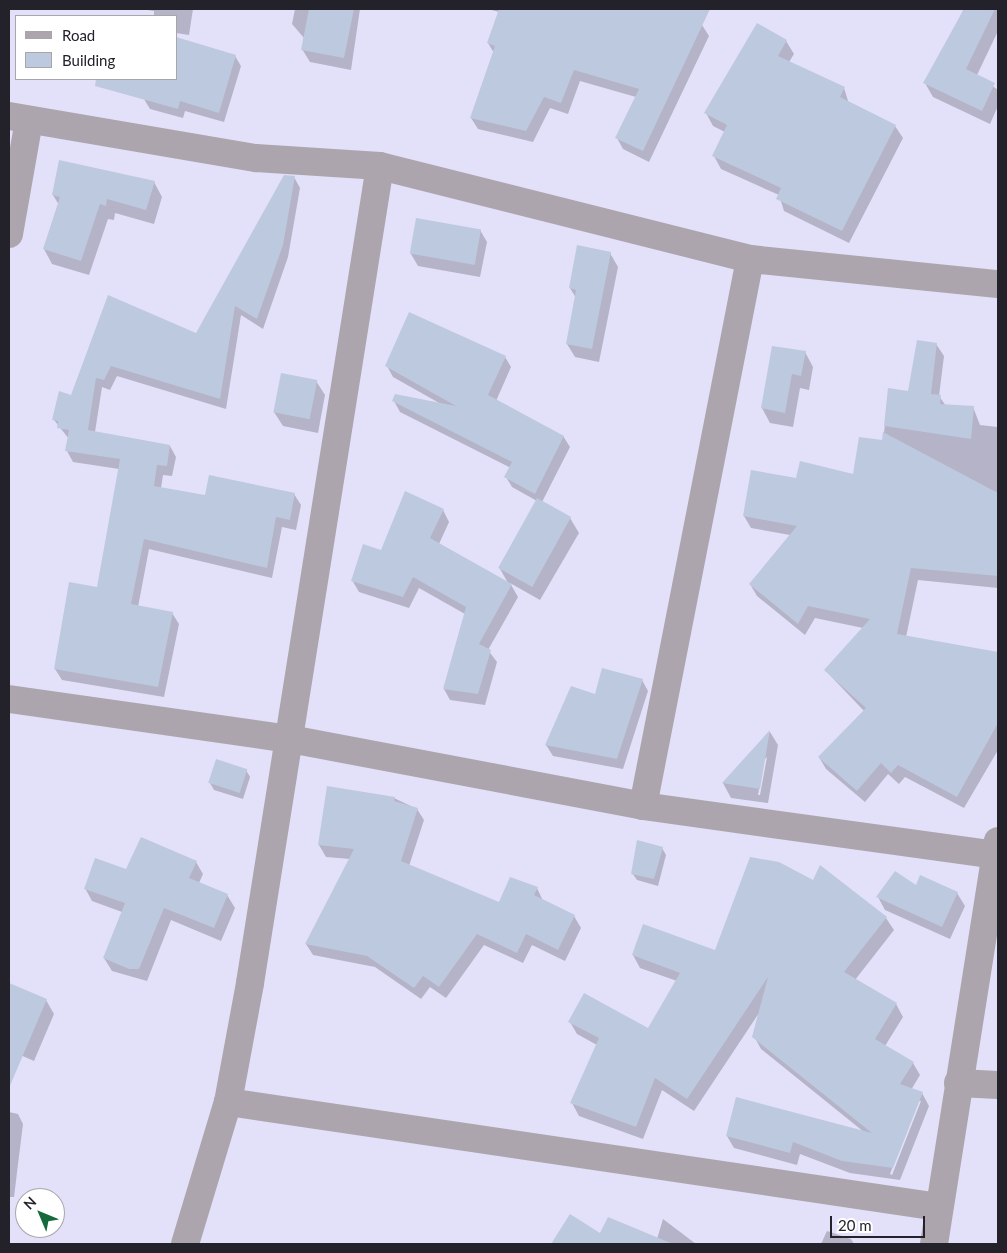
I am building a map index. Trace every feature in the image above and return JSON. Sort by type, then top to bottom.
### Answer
[{"type":"street","points":[[9,234],[19,118],[256,158],[380,166],[750,259],[998,284]]},
{"type":"street","points":[[185,1244],[228,1102],[290,739],[380,166]]},
{"type":"street","points":[[643,806],[750,259]]},
{"type":"street","points":[[9,699],[290,739],[643,806],[997,850],[958,1083],[934,1244]]},
{"type":"street","points":[[958,1083],[998,1085]]},
{"type":"street","points":[[228,1102],[939,1207]]},
{"type":"building","points":[[309,9],[354,9],[344,58],[301,50]]},
{"type":"building","points":[[499,9],[710,9],[643,151],[615,138],[639,89],[574,70],[561,103],[544,97],[526,131],[470,118],[495,46],[487,43]]},
{"type":"building","points":[[964,9],[995,9],[966,69],[995,83],[982,111],[923,83]]},
{"type":"building","points":[[757,23],[787,40],[778,56],[845,87],[840,97],[896,125],[842,231],[776,199],[781,188],[712,156],[727,125],[704,113]]},
{"type":"building","points":[[178,38],[236,55],[219,113],[180,101],[178,109],[95,86],[96,80],[178,80]]},
{"type":"building","points":[[59,160],[155,181],[146,210],[107,199],[106,206],[100,204],[81,261],[43,249],[60,197],[52,195]]},
{"type":"building","points":[[284,175],[295,176],[283,245],[257,319],[235,306],[220,399],[111,366],[104,380],[96,378],[88,430],[170,445],[167,466],[157,465],[154,486],[205,495],[209,475],[295,493],[290,520],[276,517],[267,568],[144,539],[131,604],[173,612],[158,687],[54,669],[69,582],[97,587],[120,459],[65,451],[69,430],[57,428],[58,421],[52,420],[59,391],[71,395],[108,295],[196,333]]},
{"type":"building","points":[[416,218],[481,229],[475,265],[410,253]]},
{"type":"building","points":[[577,245],[611,252],[592,349],[566,344],[576,290],[569,288]]},
{"type":"building","points":[[409,312],[506,356],[488,395],[564,436],[535,494],[504,477],[512,462],[392,401],[395,394],[456,406],[385,366]]},
{"type":"building","points":[[917,340],[937,343],[931,394],[941,395],[940,404],[974,406],[971,439],[884,426],[888,388],[908,391]]},
{"type":"building","points":[[772,346],[806,351],[801,376],[792,374],[785,413],[761,408]]},
{"type":"building","points":[[281,373],[317,380],[310,419],[273,412]]},
{"type":"building","points":[[883,432],[998,493],[998,576],[911,568],[897,634],[998,652],[998,723],[957,797],[898,765],[891,773],[881,763],[857,791],[818,757],[866,708],[824,670],[870,619],[808,606],[798,624],[749,584],[797,526],[743,516],[751,470],[796,478],[800,461],[853,474],[859,437],[882,440]]},
{"type":"building","points":[[405,491],[444,509],[430,538],[512,584],[479,644],[491,650],[478,694],[443,689],[466,607],[413,577],[403,597],[351,581],[363,544],[381,550]]},
{"type":"building","points":[[537,498],[571,517],[532,587],[498,568]]},
{"type":"building","points":[[602,668],[643,679],[617,759],[545,745],[571,686],[595,694]]},
{"type":"building","points":[[770,730],[760,789],[722,783]]},
{"type":"building","points":[[216,759],[247,769],[240,793],[208,783]]},
{"type":"building","points":[[327,786],[395,797],[394,801],[418,808],[401,861],[499,902],[510,877],[538,887],[534,895],[575,915],[558,950],[526,934],[517,953],[477,934],[439,987],[423,976],[414,988],[367,956],[305,944],[354,849],[318,845]]},
{"type":"building","points":[[141,837],[197,861],[189,878],[228,894],[214,928],[164,908],[139,969],[129,969],[103,958],[125,903],[84,889],[95,858],[126,869]]},
{"type":"building","points":[[637,840],[663,847],[654,879],[631,874]]},
{"type":"building","points":[[750,857],[779,862],[813,880],[820,865],[887,917],[844,972],[897,1003],[875,1039],[914,1062],[900,1084],[923,1092],[893,1168],[842,1161],[793,1142],[790,1153],[726,1136],[736,1097],[872,1133],[752,1037],[768,977],[687,1099],[655,1078],[636,1127],[570,1103],[599,1038],[568,1022],[584,993],[648,1028],[680,973],[632,955],[643,924],[715,950]]},
{"type":"building","points":[[895,871],[916,885],[920,875],[958,892],[942,927],[876,897]]},
{"type":"building","points":[[9,983],[47,999],[9,1088]]},
{"type":"building","points":[[570,1214],[600,1233],[608,1217],[673,1244],[551,1244]]}]
